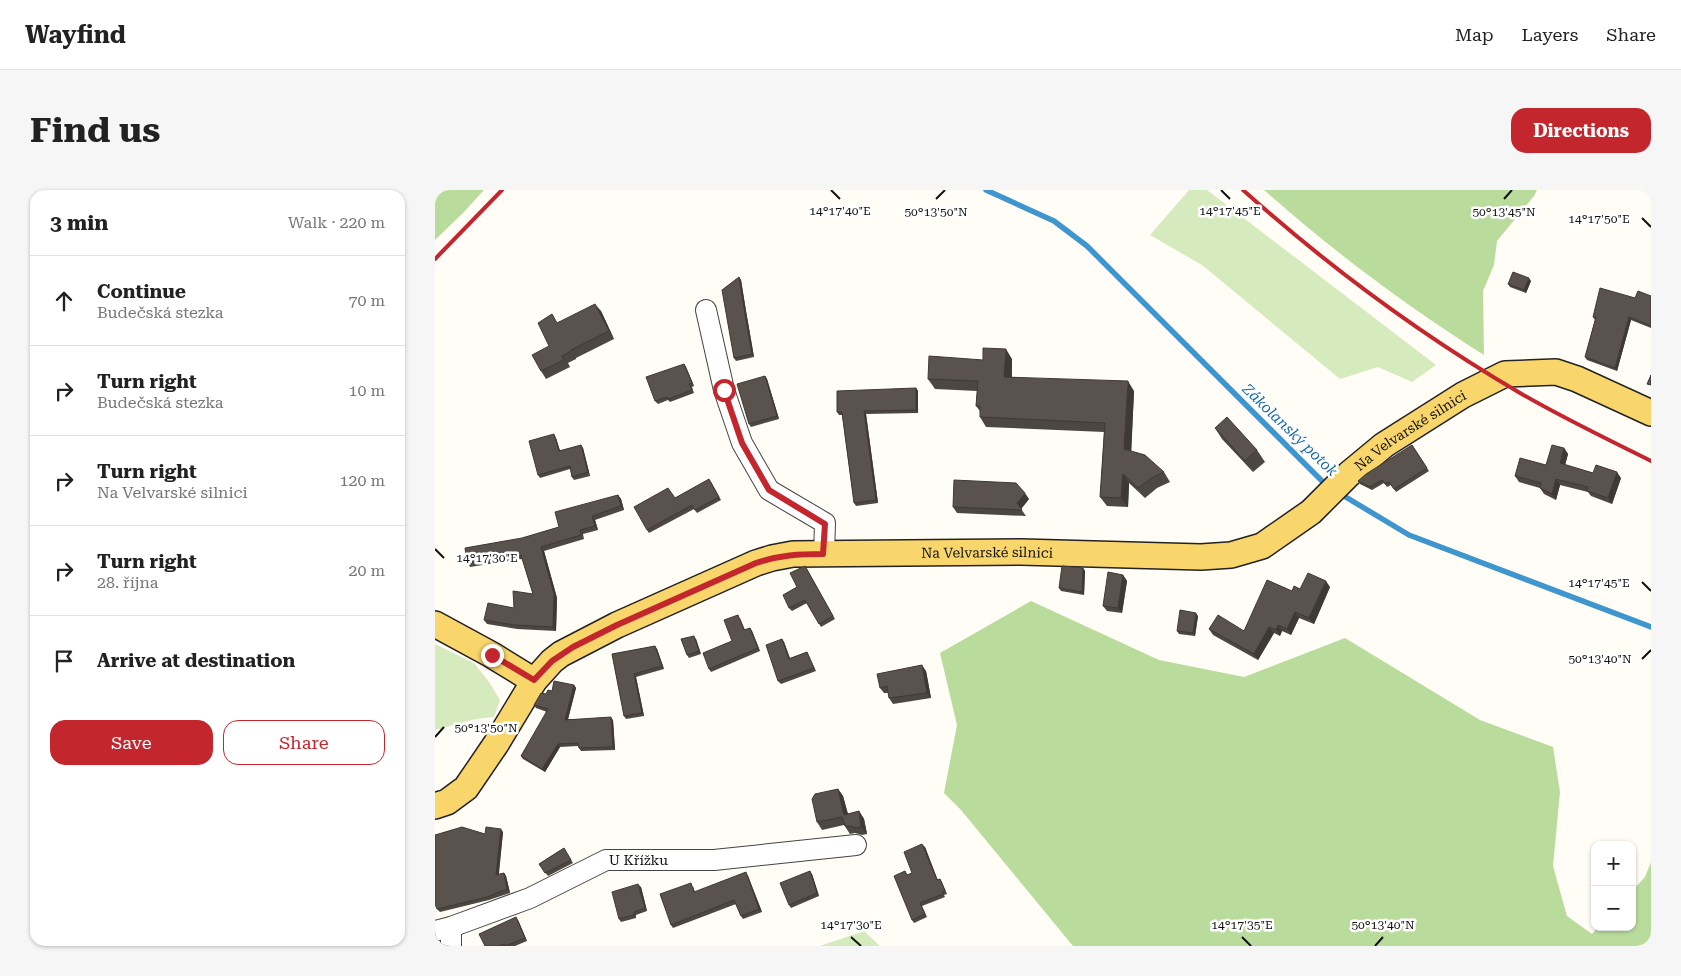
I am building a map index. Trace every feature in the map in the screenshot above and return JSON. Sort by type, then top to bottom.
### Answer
[{"type":"main road","name":"Na Velvarské silnici","points":[[435,806],[447,802],[466,788],[496,744],[534,680],[552,661],[573,647],[617,625],[756,563],[793,554],[1021,552],[1201,557],[1231,555],[1262,546],[1318,505],[1349,474],[1384,445],[1463,395],[1505,374],[1556,372],[1577,379],[1651,412]]},
{"type":"main road","points":[[435,624],[534,680]]},
{"type":"street","points":[[706,310],[724,390],[742,443],[769,490],[825,524],[823,554]]},
{"type":"street","name":"U Křížku","points":[[446,935],[530,898],[605,860],[715,860],[856,845]]},
{"type":"green space","points":[[435,190],[484,190],[435,240]]},
{"type":"green space","points":[[1189,190],[1207,190],[1436,365],[1412,382],[1378,367],[1340,379],[1202,265],[1150,235]]},
{"type":"green space","points":[[1264,190],[1537,190],[1497,241],[1494,265],[1483,291],[1484,355],[1426,317],[1371,277]]},
{"type":"green space","points":[[1031,601],[1159,660],[1244,677],[1345,638],[1480,720],[1553,747],[1560,792],[1553,866],[1567,916],[1592,934],[1595,931],[1636,931],[1636,887],[1645,877],[1651,862],[1651,946],[1073,946],[961,810],[944,793],[957,725],[940,653]]},
{"type":"green space","points":[[435,644],[474,663],[500,700],[494,717],[476,719],[435,730]]},
{"type":"green space","points":[[864,931],[880,946],[820,946]]},
{"type":"building","points":[[1513,272],[1529,278],[1524,290],[1508,284]]},
{"type":"building","points":[[739,277],[752,354],[734,358],[722,290]]},
{"type":"building","points":[[1600,288],[1635,298],[1638,291],[1651,296],[1651,326],[1629,317],[1615,368],[1585,357],[1596,317],[1593,317]]},
{"type":"building","points":[[595,304],[609,331],[571,350],[562,356],[564,360],[541,371],[532,355],[549,346],[538,323],[552,314],[557,323]]},
{"type":"building","points":[[983,348],[1006,349],[1004,377],[1128,381],[1124,449],[1145,455],[1164,472],[1138,488],[1123,474],[1121,498],[1100,497],[1105,423],[980,417],[980,406],[976,406],[978,381],[928,379],[929,356],[983,360]]},
{"type":"building","points":[[684,364],[692,383],[689,384],[692,390],[668,399],[667,397],[655,401],[646,377]]},
{"type":"building","points":[[1651,375],[1651,385],[1647,384]]},
{"type":"building","points":[[765,376],[777,416],[749,424],[737,384]]},
{"type":"building","points":[[916,388],[916,410],[864,411],[876,500],[854,503],[842,412],[837,412],[837,391]]},
{"type":"building","points":[[1227,417],[1257,450],[1245,461],[1215,428]]},
{"type":"building","points":[[554,434],[559,451],[581,445],[588,472],[572,477],[570,466],[538,475],[529,441]]},
{"type":"building","points":[[1412,445],[1427,468],[1394,489],[1389,482],[1385,484],[1382,480],[1370,487],[1358,481],[1366,474]]},
{"type":"building","points":[[1552,445],[1564,448],[1560,463],[1593,473],[1596,465],[1617,472],[1608,498],[1587,491],[1588,487],[1556,479],[1552,494],[1540,488],[1541,483],[1515,476],[1520,458],[1546,465]]},
{"type":"building","points":[[709,479],[719,497],[695,510],[692,505],[647,530],[634,507],[668,488],[675,498]]},
{"type":"building","points":[[954,480],[1016,483],[1025,493],[1017,503],[1022,510],[953,507]]},
{"type":"building","points":[[618,495],[621,506],[592,516],[595,526],[580,530],[581,535],[541,547],[554,594],[553,627],[514,625],[484,620],[488,603],[514,608],[513,591],[533,594],[521,555],[467,562],[465,548],[522,538],[559,527],[555,512]]},
{"type":"building","points":[[805,566],[833,616],[819,624],[805,600],[789,608],[783,595],[797,587],[790,573]]},
{"type":"building","points":[[1062,566],[1083,568],[1082,592],[1059,588]]},
{"type":"building","points":[[1108,572],[1123,575],[1118,608],[1103,606]]},
{"type":"building","points":[[1308,573],[1326,581],[1309,618],[1295,612],[1287,629],[1278,625],[1276,630],[1269,627],[1254,654],[1209,629],[1218,615],[1244,631],[1267,580],[1292,591],[1294,586],[1300,589]]},
{"type":"building","points":[[1180,610],[1196,613],[1193,633],[1177,631]]},
{"type":"building","points":[[738,615],[744,630],[750,628],[758,648],[709,669],[703,653],[732,641],[724,620]]},
{"type":"building","points":[[694,636],[699,651],[687,655],[681,639]]},
{"type":"building","points":[[782,639],[789,659],[807,652],[814,668],[778,681],[766,645]]},
{"type":"building","points":[[655,646],[662,666],[634,674],[642,713],[624,716],[612,654]]},
{"type":"building","points":[[922,665],[927,693],[889,698],[887,686],[880,688],[877,674]]},
{"type":"building","points":[[554,681],[574,685],[565,720],[611,717],[613,747],[579,748],[578,743],[558,744],[542,769],[521,756],[548,709],[534,705],[541,693],[546,694],[548,690],[552,691]]},
{"type":"building","points":[[838,789],[844,815],[859,811],[861,826],[857,828],[845,826],[842,817],[817,822],[812,799],[815,794]]},
{"type":"building","points":[[462,827],[485,834],[486,827],[501,829],[496,875],[504,873],[507,889],[487,897],[437,909],[435,904],[435,835]]},
{"type":"building","points":[[922,844],[937,880],[940,879],[945,891],[942,892],[943,894],[920,903],[925,914],[912,920],[894,876],[905,871],[907,875],[912,873],[904,852]]},
{"type":"building","points":[[564,848],[571,860],[545,873],[539,864]]},
{"type":"building","points":[[810,871],[817,893],[789,905],[780,883]]},
{"type":"building","points":[[746,872],[759,909],[741,916],[734,900],[671,925],[660,894],[691,883],[694,892]]},
{"type":"building","points":[[638,884],[645,908],[634,912],[634,915],[619,919],[612,892]]},
{"type":"building","points":[[516,917],[525,938],[505,946],[504,944],[485,946],[479,934]]},
{"type":"waterway","name":"Zákolanský potok","points":[[986,190],[1054,221],[1087,246],[1329,487]]},
{"type":"waterway","name":"Zákolanský potok","points":[[1339,493],[1409,535],[1651,627]]},
{"type":"railway","points":[[435,259],[502,190]]},
{"type":"railway","points":[[1243,190],[1342,273],[1447,348],[1536,402],[1651,461]]},
{"type":"route","points":[[492,655],[534,680],[552,661],[573,647],[617,625],[756,563],[793,554],[823,554],[825,524],[769,490],[742,443],[724,390]]}]
